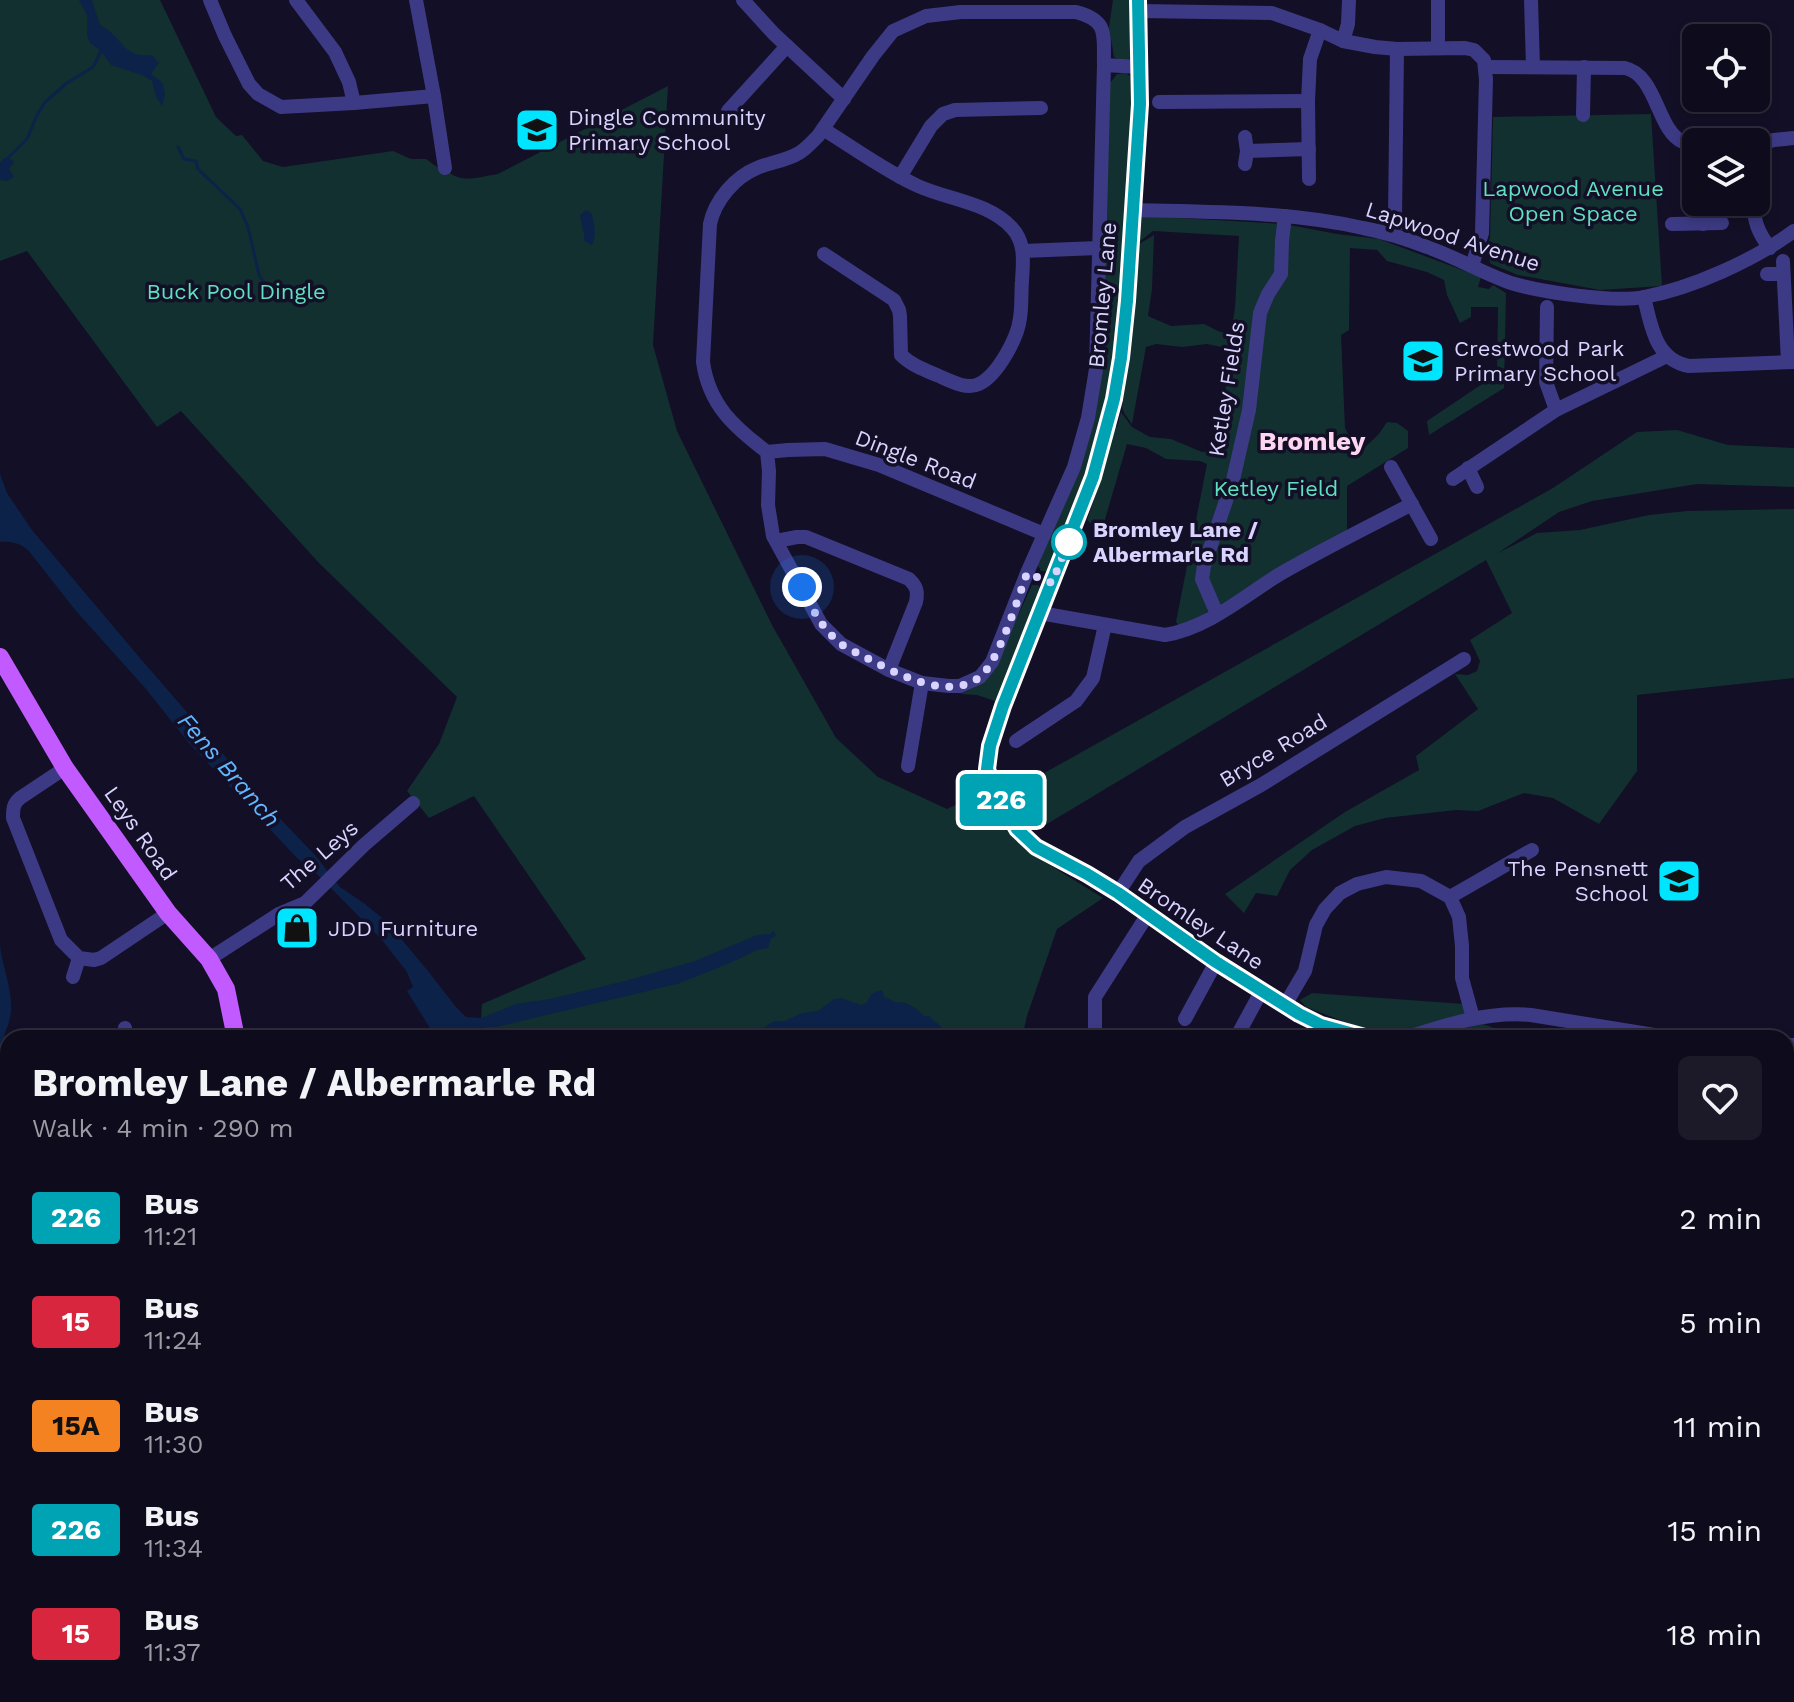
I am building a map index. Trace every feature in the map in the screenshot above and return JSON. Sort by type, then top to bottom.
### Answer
[{"type":"main road","name":"Leys Road","points":[[0,657],[65,768],[168,913],[209,959],[226,989],[234,1030]]},
{"type":"street","points":[[210,0],[243,75],[258,94],[270,102],[288,108],[434,96]]},
{"type":"street","points":[[296,0],[335,52],[349,82],[354,103]]},
{"type":"street","points":[[416,0],[445,168]]},
{"type":"street","points":[[743,0],[844,99],[818,136],[801,152],[753,170],[736,181],[712,213],[703,362],[705,376],[715,400],[730,422],[767,452]]},
{"type":"street","points":[[1343,41],[1348,24],[1349,0]]},
{"type":"street","points":[[1438,0],[1438,48]]},
{"type":"street","points":[[1531,0],[1533,67]]},
{"type":"street","points":[[1139,5],[1255,6],[1343,41],[1397,49],[1474,50],[1481,56],[1486,79],[1482,233],[1472,266]]},
{"type":"street","name":"Bromley Lane","points":[[1139,5],[1140,104],[1124,326],[1114,399],[1093,477],[1003,706],[990,746],[987,769],[1017,829],[1036,847],[1118,893],[1216,962],[1285,1005],[1317,1030]]},
{"type":"street","name":"Bromley Lane","points":[[767,452],[768,505],[773,536],[821,624],[841,644],[889,670],[922,683],[960,686],[980,677],[992,662],[1074,467],[1088,418],[1096,369],[1104,32],[1093,18],[1076,12],[943,13],[926,16],[893,31],[844,99]]},
{"type":"street","points":[[1309,179],[1310,59],[1320,30]]},
{"type":"street","points":[[728,110],[787,46]]},
{"type":"street","points":[[1395,221],[1397,49]]},
{"type":"street","points":[[1104,65],[1140,67]]},
{"type":"street","points":[[1485,67],[1625,68],[1637,72],[1672,132],[1682,141]]},
{"type":"street","points":[[1584,67],[1587,107]]},
{"type":"street","points":[[1158,104],[1308,101]]},
{"type":"street","points":[[1024,108],[1025,126]]},
{"type":"street","points":[[900,177],[931,126],[943,114],[955,110],[1041,108]]},
{"type":"street","points":[[823,129],[919,187],[982,207],[1012,228],[1023,251],[1020,320],[1012,344],[992,374],[977,385],[953,382],[905,359],[900,351],[899,310],[894,300],[835,268],[824,254]]},
{"type":"street","points":[[1770,141],[1794,138]]},
{"type":"street","points":[[1245,151],[1309,149]]},
{"type":"street","name":"Lapwood Avenue","points":[[1132,210],[1285,216],[1364,228],[1428,247],[1512,283],[1564,293],[1627,299],[1644,297],[1703,278],[1747,260],[1794,231]]},
{"type":"street","name":"Ketley Fields","points":[[1217,614],[1202,579],[1204,566],[1233,480],[1249,410],[1260,313],[1281,274],[1285,216]]},
{"type":"street","points":[[1703,216],[1703,224]]},
{"type":"street","points":[[1754,216],[1761,237],[1770,248]]},
{"type":"street","points":[[1672,224],[1722,223]]},
{"type":"street","points":[[1023,251],[1098,248]]},
{"type":"street","points":[[1644,297],[1653,336],[1667,356],[1680,364],[1791,362],[1783,267],[1767,274]]},
{"type":"street","points":[[1556,410],[1546,382],[1547,315],[1564,321]]},
{"type":"street","points":[[1453,479],[1556,410],[1667,356]]},
{"type":"street","name":"Dingle Road","points":[[767,452],[825,449],[879,465],[1044,534]]},
{"type":"street","points":[[1391,467],[1431,539]]},
{"type":"street","points":[[1468,468],[1477,487]]},
{"type":"street","points":[[1040,613],[1165,635],[1179,633],[1217,614],[1280,574],[1412,504]]},
{"type":"street","points":[[776,541],[806,537],[915,584],[918,591],[916,602],[889,670]]},
{"type":"street","points":[[1027,573],[1052,583]]},
{"type":"street","points":[[1016,741],[1076,701],[1084,692],[1093,678],[1105,625]]},
{"type":"street","name":"Bryce Road","points":[[1118,893],[1139,861],[1185,827],[1261,785],[1464,659]]},
{"type":"street","points":[[913,757],[922,683]]},
{"type":"street","points":[[1027,713],[1038,726]]},
{"type":"street","points":[[65,768],[14,803],[13,818],[61,940],[79,958],[94,960],[168,913]]},
{"type":"street","name":"The Leys","points":[[209,959],[279,914],[305,903],[364,845],[413,803]]},
{"type":"street","points":[[1450,897],[1532,850]]},
{"type":"street","points":[[1285,1005],[1305,971],[1316,925],[1325,909],[1340,893],[1357,884],[1386,877],[1421,881],[1450,897],[1459,917],[1462,978],[1473,1018]]},
{"type":"street","points":[[1095,1030],[1095,997],[1148,914]]},
{"type":"street","points":[[73,977],[79,958]]},
{"type":"street","points":[[1185,1019],[1216,962]]},
{"type":"street","points":[[1240,1030],[1262,990]]},
{"type":"street","points":[[1432,1030],[1473,1018],[1508,1013],[1531,1015],[1593,1030]]},
{"type":"green space","name":"Buck Pool Dingle","points":[[0,0],[160,0],[216,117],[236,136],[242,135],[263,161],[283,167],[393,151],[411,159],[426,159],[456,177],[476,178],[498,174],[668,86],[653,345],[677,431],[772,625],[836,738],[878,777],[947,809],[983,792],[994,802],[1024,849],[1103,898],[1057,929],[1024,1030],[484,1030],[482,1004],[586,959],[474,796],[429,818],[407,791],[439,744],[457,697],[319,563],[181,411],[157,427],[27,251],[0,261]]},
{"type":"green space","points":[[1113,0],[1132,0],[1132,58],[1122,61],[1114,57],[1109,27]]},
{"type":"green space","points":[[1126,73],[1134,79],[1131,150],[1112,375],[1091,467],[1049,571],[1041,571],[1038,566],[1094,413],[1110,83],[1117,74]]},
{"type":"green space","name":"Lapwood Avenue Open Space","points":[[1651,114],[1662,286],[1600,290],[1518,275],[1491,264],[1487,255],[1493,117]]},
{"type":"green space","name":"Ketley Field","points":[[1142,216],[1284,224],[1379,239],[1481,277],[1478,287],[1489,289],[1493,285],[1506,293],[1504,388],[1429,435],[1427,421],[1497,374],[1498,307],[1471,307],[1471,317],[1460,323],[1447,295],[1444,280],[1387,261],[1377,250],[1350,248],[1349,330],[1341,335],[1345,428],[1353,444],[1365,447],[1387,422],[1397,423],[1408,431],[1408,448],[1347,486],[1347,532],[1181,627],[1176,622],[1207,464],[1166,459],[1146,448],[1127,444],[1101,533],[1087,520],[1103,474],[1101,468],[1111,426],[1117,427],[1121,412],[1132,427],[1150,437],[1171,439],[1202,452],[1211,451],[1223,408],[1231,349],[1207,344],[1182,347],[1156,344],[1146,347],[1132,424],[1124,413],[1122,407],[1130,359],[1124,355],[1139,244],[1154,235],[1148,316],[1171,326],[1204,324],[1220,332],[1231,333],[1239,236],[1153,231],[1139,242]]},
{"type":"green space","points":[[1677,430],[1728,445],[1794,448],[1794,487],[1697,484],[1592,501],[1559,512],[1498,553],[1537,533],[1580,530],[1649,515],[1687,511],[1794,509],[1794,678],[1637,695],[1637,771],[1599,824],[1553,798],[1524,793],[1478,811],[1456,810],[1385,818],[1355,826],[1312,850],[1290,870],[1277,896],[1256,893],[1244,913],[1225,894],[1345,812],[1419,770],[1416,756],[1478,709],[1455,674],[1468,675],[1477,671],[1480,661],[1470,640],[1512,613],[1486,560],[1042,827],[1023,826],[1005,795],[1553,488],[1637,432]]},
{"type":"green space","points":[[1032,585],[1038,585],[1042,590],[998,702],[977,695],[961,694],[977,686],[994,668]]},
{"type":"green space","points":[[1312,993],[1464,1004],[1466,1014],[1407,1030],[1371,1030],[1306,1007],[1300,1000]]},
{"type":"green space","points":[[1480,1023],[1494,1028],[1489,1030],[1456,1030]]},
{"type":"water","points":[[79,0],[92,0],[100,25],[128,50],[152,55],[159,63],[151,74],[163,83],[165,95],[162,106],[152,81],[111,65],[101,51],[90,43],[87,15]]},
{"type":"water","points":[[9,157],[14,162],[9,169],[14,177],[7,181],[0,180],[0,163]]},
{"type":"water","points":[[586,210],[592,214],[594,222],[592,245],[584,241],[580,215]]},
{"type":"water","name":"Fens Branch","points":[[0,474],[7,493],[32,530],[140,658],[340,887],[388,923],[466,1017],[481,1018],[516,1004],[625,981],[695,961],[757,935],[774,931],[776,936],[771,939],[768,948],[677,984],[480,1030],[431,1030],[407,991],[413,987],[407,972],[382,940],[296,857],[188,742],[28,550],[15,543],[0,542]]},
{"type":"water","points":[[0,945],[11,1009],[6,1030],[0,1030]]},
{"type":"water","points":[[882,990],[884,997],[915,1008],[944,1030],[761,1030],[774,1021],[785,1021],[802,1013],[818,1011],[834,999],[841,998],[861,1005],[867,1003],[876,992]]},
{"type":"waterway","points":[[9,157],[27,139],[45,102],[93,67],[101,51]]},
{"type":"waterway","points":[[178,147],[184,159],[196,161],[198,169],[240,209],[248,227],[259,275],[276,301]]},
{"type":"bus line","name":"226","points":[[1138,0],[1140,104],[1127,301],[1114,399],[1093,477],[1003,706],[990,746],[987,769],[1017,829],[1036,847],[1118,893],[1216,962],[1299,1014],[1339,1030]]},
{"type":"place","name":"Dingle Community Primary School","points":[[537,130]]},
{"type":"place","name":"Crestwood Park Primary School","points":[[1423,361]]},
{"type":"place","name":"Bromley Lane / Albermarle Rd","points":[[1069,542]]},
{"type":"place","name":"The Pensnett School","points":[[1679,881]]},
{"type":"place","name":"JDD Furniture","points":[[297,928]]},
{"type":"district","name":"Bromley","points":[[1312,441]]},
{"type":"route","points":[[802,587],[821,624],[841,644],[889,670],[922,683],[960,686],[980,677],[992,662],[1027,573],[1052,583],[1069,542]]}]
